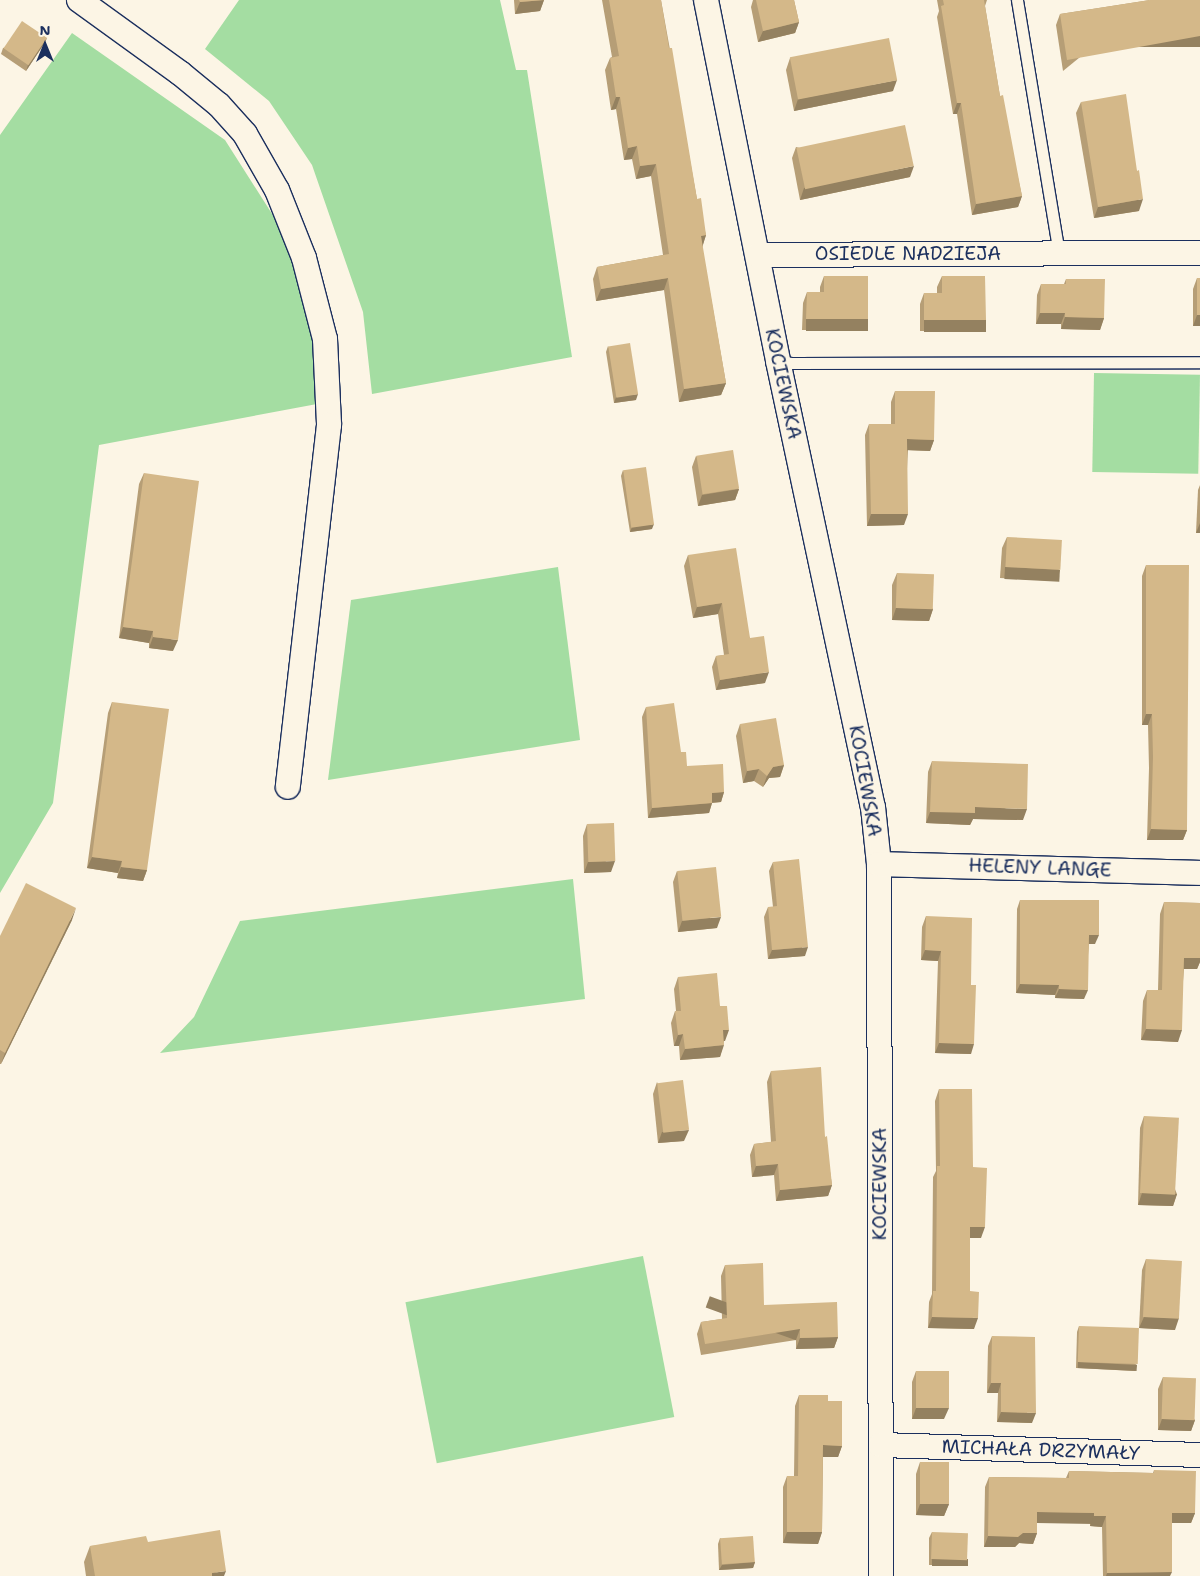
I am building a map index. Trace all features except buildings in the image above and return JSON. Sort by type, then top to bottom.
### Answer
[{"type":"street","points":[[79,0],[180,73],[219,105],[246,134],[277,190],[304,258],[325,339],[329,425],[288,787]]},
{"type":"street","name":"KOCIEWSKA","points":[[706,0],[778,361],[873,807],[879,864],[881,1576]]},
{"type":"street","name":"OSIEDLE NADZIEJA","points":[[758,255],[1200,253]]},
{"type":"street","name":"HELENY LANGE","points":[[879,864],[1200,873]]},
{"type":"street","name":"MICHAŁA DRZYMAŁY","points":[[881,1445],[1200,1455]]},
{"type":"lane","points":[[1017,0],[1059,253]]},
{"type":"lane","points":[[778,361],[791,363],[1200,362]]},
{"type":"green space","points":[[239,0],[500,0],[516,70],[527,70],[572,357],[372,394],[363,312],[312,165],[269,101],[205,49]]},
{"type":"green space","points":[[72,33],[225,140],[281,228],[312,323],[317,404],[99,445],[53,803],[0,893],[0,135]]},
{"type":"green space","points":[[1094,373],[1200,375],[1198,474],[1092,472]]},
{"type":"green space","points":[[558,567],[580,740],[328,780],[351,600]]},
{"type":"green space","points":[[573,879],[585,999],[160,1053],[194,1017],[240,921]]},
{"type":"green space","points":[[643,1256],[674,1417],[437,1463],[405,1302]]}]
